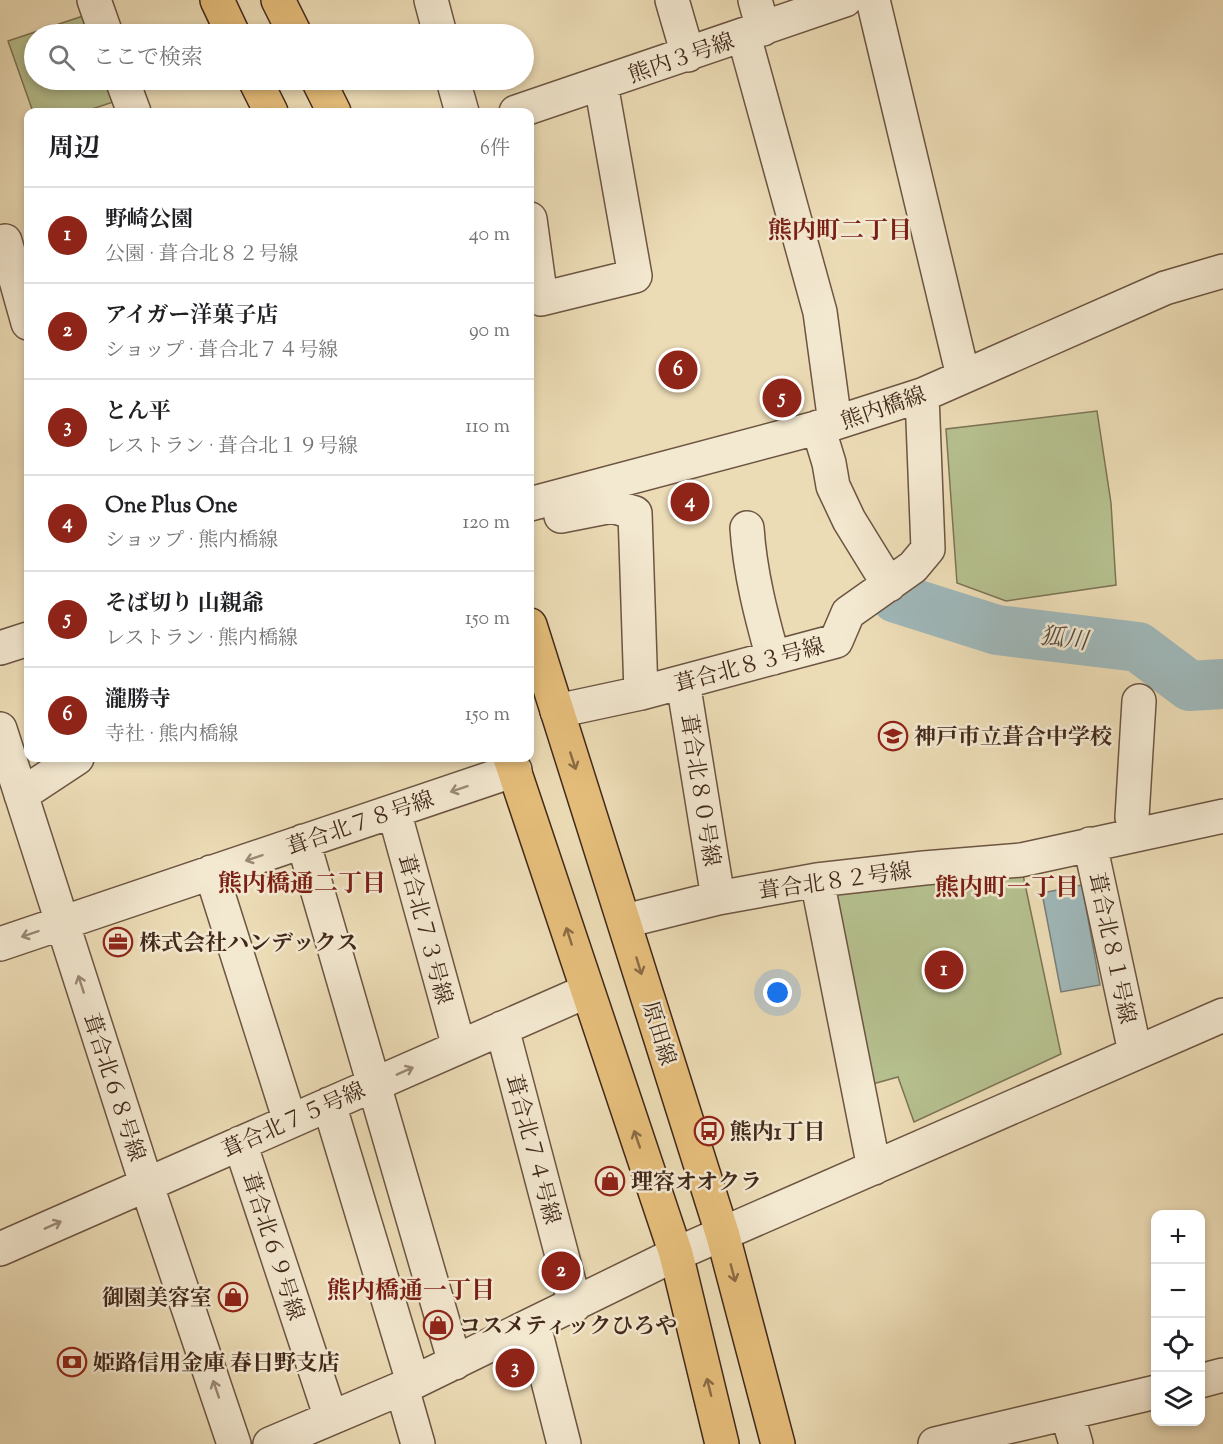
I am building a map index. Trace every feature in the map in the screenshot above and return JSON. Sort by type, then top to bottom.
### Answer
[{"type":"main road","points":[[217,0],[228,24]]},
{"type":"main road","points":[[278,0],[290,24]]},
{"type":"main road","points":[[260,90],[269,108]]},
{"type":"main road","points":[[323,90],[332,108]]},
{"type":"main road","name":"原田線","points":[[534,638],[626,921],[723,1236],[778,1444]]},
{"type":"main road","points":[[513,764],[676,1254],[722,1444]]},
{"type":"street","points":[[94,0],[102,24]]},
{"type":"street","points":[[431,0],[438,24]]},
{"type":"street","points":[[672,0],[688,55]]},
{"type":"street","name":"熊内３号線","points":[[528,108],[688,55],[754,22],[845,0]]},
{"type":"street","points":[[873,0],[963,375]]},
{"type":"street","points":[[754,22],[820,312],[832,486],[849,520],[889,585]]},
{"type":"street","points":[[534,248],[541,299],[635,276],[601,84]]},
{"type":"street","points":[[126,90],[132,108]]},
{"type":"street","points":[[456,90],[461,108]]},
{"type":"street","points":[[11,239],[24,302]]},
{"type":"street","name":"熊内橋線","points":[[534,503],[826,425],[922,395],[1165,288],[1223,271]]},
{"type":"street","name":"葺合北８３号線","points":[[557,711],[641,693],[836,641],[848,613],[913,567],[928,549],[922,395]]},
{"type":"street","points":[[534,519],[542,520],[612,506],[635,513],[641,693]]},
{"type":"street","points":[[747,528],[749,556],[758,605],[772,658]]},
{"type":"street","points":[[0,648],[24,640]]},
{"type":"street","name":"葺合北８０号線","points":[[683,682],[718,898]]},
{"type":"street","points":[[1136,835],[1132,817],[1139,701]]},
{"type":"street","name":"葺合北６８号線","points":[[0,729],[146,1184],[234,1444]]},
{"type":"street","points":[[21,795],[71,762]]},
{"type":"street","name":"葺合北７８号線","points":[[0,944],[394,811],[513,764]]},
{"type":"street","name":"葺合北７３号線","points":[[394,811],[459,1047]]},
{"type":"street","name":"葺合北８２号線","points":[[626,921],[718,898],[817,880],[924,867],[1021,860],[1223,816]]},
{"type":"street","points":[[303,841],[455,1363]]},
{"type":"street","name":"葺合北８１号線","points":[[1090,844],[1135,1052]]},
{"type":"street","points":[[211,872],[290,1121]]},
{"type":"street","points":[[817,880],[874,1168]]},
{"type":"street","name":"葺合北７５号線","points":[[1,1246],[587,991]]},
{"type":"street","points":[[270,1444],[408,1385],[534,1326],[676,1254],[723,1236],[1223,1015]]},
{"type":"street","name":"葺合北７４号線","points":[[502,1028],[575,1305]]},
{"type":"street","points":[[329,1104],[408,1385],[418,1444]]},
{"type":"street","name":"葺合北６９号線","points":[[240,1143],[330,1418]]},
{"type":"street","points":[[534,1326],[564,1444]]},
{"type":"street","points":[[1205,1380],[1223,1376]]},
{"type":"street","points":[[935,1444],[995,1437],[1067,1413],[1151,1393]]},
{"type":"street","points":[[1067,1413],[1076,1444]]},
{"type":"green space","points":[[83,16],[86,24],[59,24]]},
{"type":"green space","points":[[24,36],[24,86],[8,41]]},
{"type":"green space","points":[[25,90],[109,90],[113,102],[95,108],[32,108]]},
{"type":"green space","points":[[1097,411],[1111,503],[1116,585],[1006,601],[957,583],[946,429]]},
{"type":"green space","points":[[1022,870],[1061,1054],[914,1122],[898,1077],[869,1085],[827,886]]},
{"type":"water","points":[[1082,885],[1100,985],[1061,992],[1042,893]]},
{"type":"waterway","name":"狐川","points":[[896,598],[997,630],[1138,647],[1190,686],[1223,684]]},
{"type":"place","name":"瀧勝寺","points":[[678,370]]},
{"type":"place","name":"そば切り 山親爺","points":[[782,398]]},
{"type":"place","name":"One Plus One","points":[[690,502]]},
{"type":"place","name":"神戸市立葺合中学校","points":[[893,736]]},
{"type":"place","name":"株式会社ハンデックス","points":[[118,942]]},
{"type":"place","name":"野崎公園","points":[[944,970]]},
{"type":"place","name":"熊内1丁目","points":[[709,1131]]},
{"type":"place","name":"理容オオクラ","points":[[610,1181]]},
{"type":"place","name":"アイガー洋菓子店","points":[[561,1271]]},
{"type":"place","name":"御園美容室","points":[[233,1297]]},
{"type":"place","name":"コスメティックひろや","points":[[438,1325]]},
{"type":"place","name":"姫路信用金庫 春日野支店","points":[[72,1362]]},
{"type":"place","name":"とん平","points":[[515,1368]]},
{"type":"district","name":"熊内町二丁目","points":[[840,230]]},
{"type":"district","name":"熊内橋通二丁目","points":[[302,883]]},
{"type":"district","name":"熊内町一丁目","points":[[1007,887]]},
{"type":"district","name":"熊内橋通一丁目","points":[[411,1290]]}]
